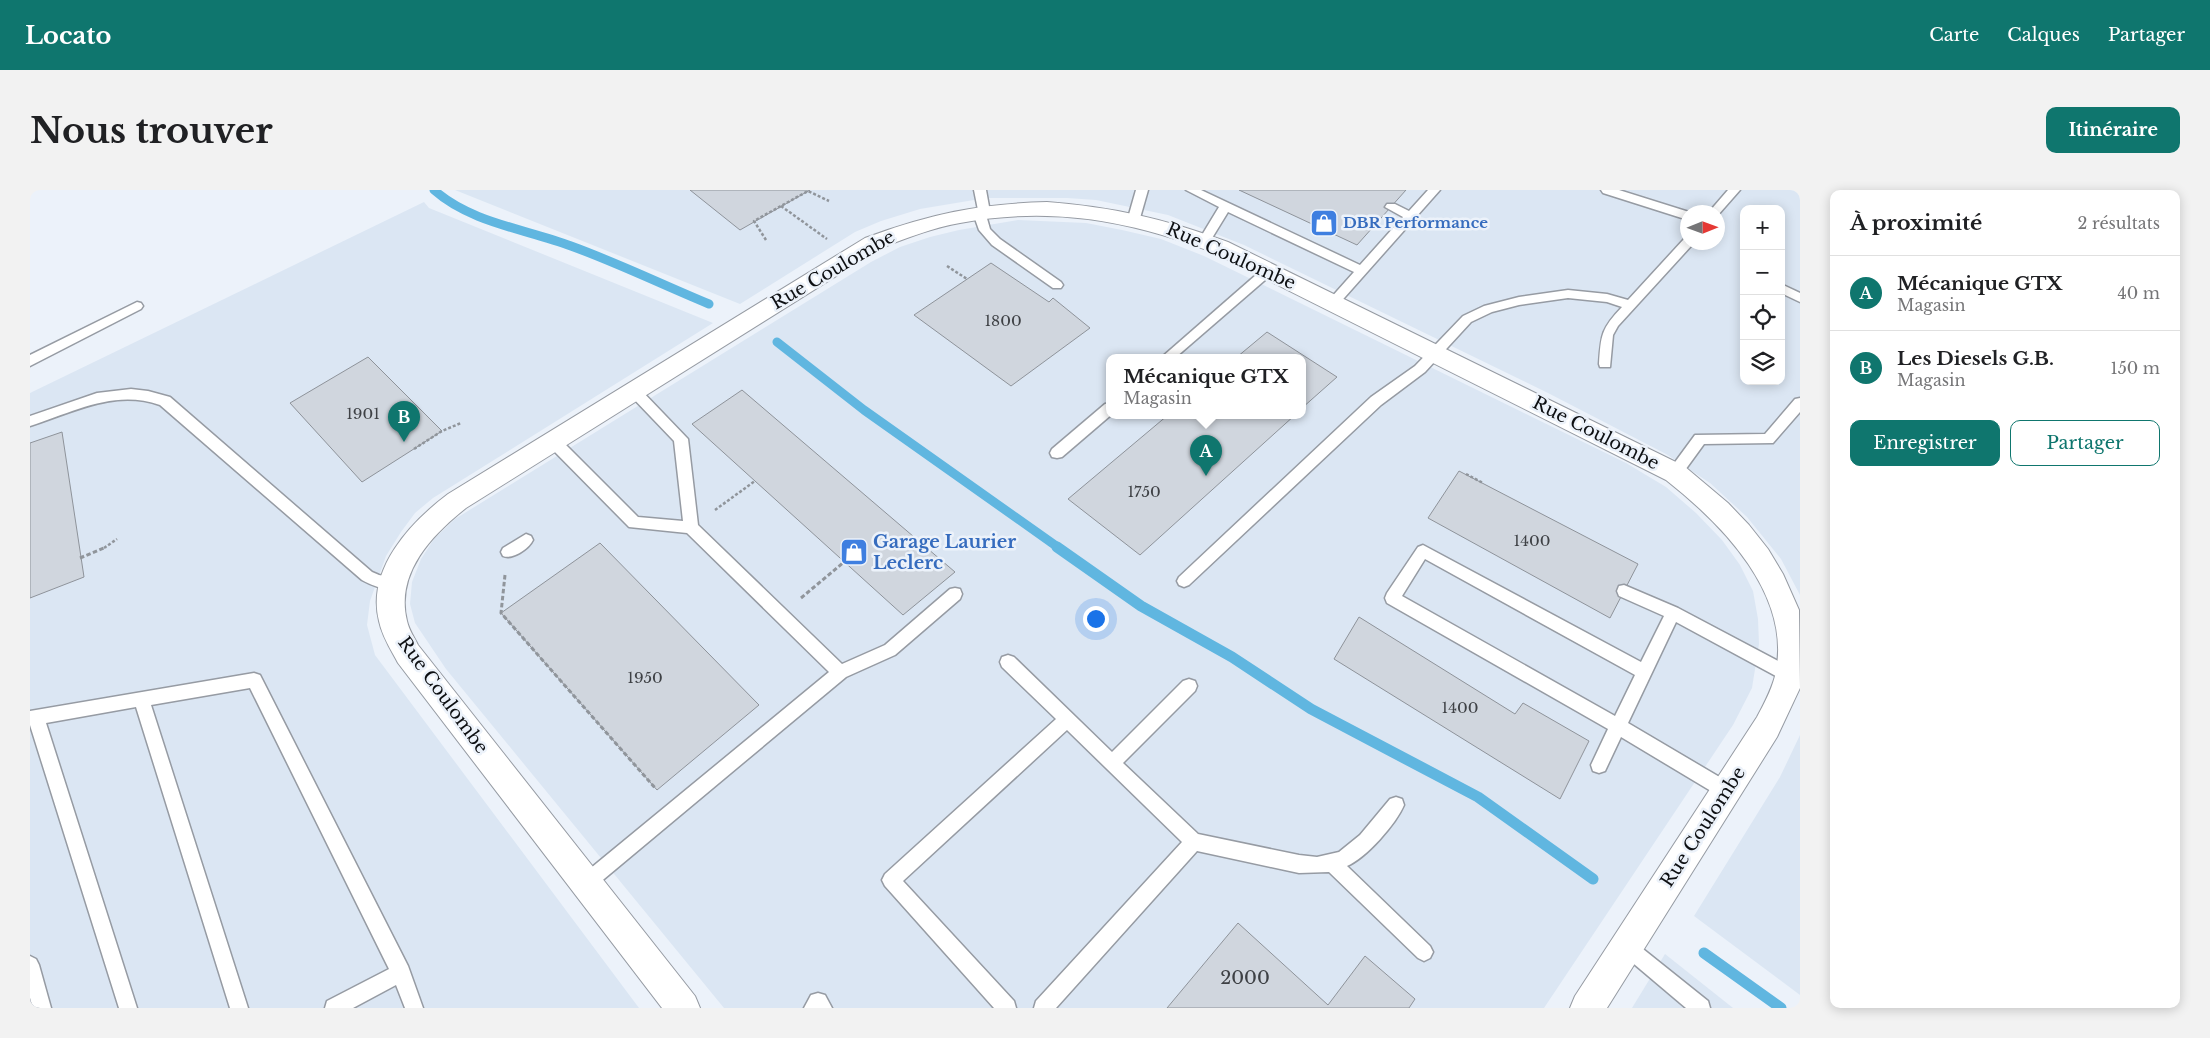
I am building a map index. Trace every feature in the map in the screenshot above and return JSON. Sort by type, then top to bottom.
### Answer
[{"type":"street","name":"Rue Coulombe","points":[[683,1008],[408,654],[392,618],[391,602],[400,565],[410,548],[438,515],[553,441],[873,243],[913,227],[981,205],[1096,211],[1172,228],[1205,240],[1675,473],[1709,499],[1735,525],[1768,572],[1790,623],[1794,665],[1784,694],[1767,727],[1587,1008]]},
{"type":"lane","points":[[1134,218],[1142,190]]},
{"type":"lane","points":[[1192,190],[1361,270]]},
{"type":"lane","points":[[1333,302],[1434,190]]},
{"type":"lane","points":[[1607,190],[1680,213]]},
{"type":"lane","points":[[1720,205],[1734,190]]},
{"type":"lane","points":[[981,205],[990,236],[1058,285]]},
{"type":"lane","points":[[1205,240],[1226,206]]},
{"type":"lane","points":[[1391,207],[1410,216]]},
{"type":"lane","points":[[1604,364],[1607,335],[1614,323],[1681,250]]},
{"type":"lane","points":[[1171,354],[1268,271]]},
{"type":"lane","points":[[1785,290],[1800,298]]},
{"type":"lane","points":[[1184,582],[1376,401],[1408,378],[1436,353],[1467,319],[1488,308],[1519,301],[1568,294],[1607,298],[1630,305]]},
{"type":"lane","points":[[30,361],[137,306]]},
{"type":"lane","points":[[634,391],[681,439],[691,527],[840,672]]},
{"type":"lane","points":[[30,421],[103,396],[136,393],[158,398],[367,576],[377,581],[394,584]]},
{"type":"lane","points":[[1675,473],[1700,439],[1768,438],[1800,404]]},
{"type":"lane","points":[[1057,453],[1106,411]]},
{"type":"lane","points":[[553,441],[634,523],[691,527]]},
{"type":"lane","points":[[508,552],[526,540]]},
{"type":"lane","points":[[1645,672],[1423,551],[1392,598],[1618,726],[1727,791]]},
{"type":"lane","points":[[1624,591],[1673,613],[1764,663],[1794,665]]},
{"type":"lane","points":[[586,884],[840,672],[890,650],[955,594]]},
{"type":"lane","points":[[1599,765],[1673,613]]},
{"type":"lane","points":[[1008,662],[1194,842],[1299,864],[1314,866],[1334,864],[1346,859],[1358,850],[1396,805]]},
{"type":"lane","points":[[128,1008],[33,718],[254,680],[401,973],[414,1008]]},
{"type":"lane","points":[[1112,763],[1189,686]]},
{"type":"lane","points":[[141,699],[239,1008]]},
{"type":"lane","points":[[1007,1008],[891,880],[1067,720]]},
{"type":"lane","points":[[1044,1008],[1194,842]]},
{"type":"lane","points":[[1334,864],[1424,952]]},
{"type":"lane","points":[[1626,946],[1701,1008]]},
{"type":"lane","points":[[30,965],[42,1008]]},
{"type":"lane","points":[[334,1008],[401,973]]},
{"type":"lane","points":[[813,1008],[818,1002],[823,1008]]},
{"type":"path","points":[[766,240],[754,222],[808,191],[829,201]]},
{"type":"path","points":[[781,206],[830,242]]},
{"type":"path","points":[[947,266],[967,279]]},
{"type":"path","points":[[414,449],[442,431],[461,423]]},
{"type":"path","points":[[1466,474],[1483,483]]},
{"type":"path","points":[[691,527],[755,481]]},
{"type":"path","points":[[80,558],[103,548],[117,539]]},
{"type":"path","points":[[508,552],[501,612],[657,790]]},
{"type":"path","points":[[781,615],[844,562]]},
{"type":"shaded area","points":[[455,190],[1800,190],[1800,595],[1781,559],[1747,517],[1710,483],[1666,454],[1548,393],[1244,245],[1168,215],[1096,200],[986,198],[920,209],[881,221],[855,232],[740,304]]},
{"type":"shaded area","points":[[424,202],[429,208],[713,323],[433,498],[415,513],[386,556],[370,601],[367,625],[375,655],[639,1008],[30,1008],[30,393]]},
{"type":"shaded area","points":[[1018,220],[1086,223],[1161,239],[1204,256],[1626,463],[1666,487],[1696,513],[1722,540],[1740,565],[1753,591],[1758,619],[1759,644],[1752,688],[1733,725],[1544,1008],[724,1008],[446,669],[415,623],[410,604],[412,582],[421,559],[434,539],[455,519],[871,262],[900,247],[930,237]]},
{"type":"shaded area","points":[[1800,735],[1800,995],[1694,916],[1780,777]]},
{"type":"shaded area","points":[[1665,954],[1733,1008],[1632,1008]]},
{"type":"building","points":[[690,190],[810,190],[740,230]]},
{"type":"building","points":[[1239,190],[1406,190],[1357,245]]},
{"type":"building","points":[[991,263],[1049,302],[1053,298],[1090,328],[1011,386],[914,315]]},
{"type":"building","points":[[1267,332],[1301,354],[1241,354]]},
{"type":"building","points":[[368,357],[442,431],[362,482],[290,403]]},
{"type":"building","points":[[1306,357],[1337,377],[1306,404]]},
{"type":"building","points":[[742,390],[955,572],[903,615],[692,424]]},
{"type":"building","points":[[1163,419],[1291,419],[1140,555],[1068,499]]},
{"type":"building","points":[[62,432],[84,577],[30,598],[30,443]]},
{"type":"building","points":[[1459,471],[1638,564],[1610,618],[1428,518]]},
{"type":"building","points":[[600,543],[759,705],[657,790],[501,613]]},
{"type":"building","points":[[1359,617],[1515,714],[1523,703],[1589,741],[1560,799],[1334,659]]},
{"type":"building","points":[[1238,923],[1328,1005],[1365,956],[1415,999],[1409,1008],[1167,1008]]},
{"type":"waterway","points":[[434,190],[449,201],[482,218],[589,253],[709,304]]},
{"type":"waterway","points":[[777,342],[864,410],[1059,548]]},
{"type":"waterway","points":[[1057,547],[1141,606],[1232,657],[1311,709],[1478,797],[1593,879]]},
{"type":"waterway","points":[[1704,953],[1781,1008]]},
{"type":"place","name":"DBR Performance","points":[[1324,223]]},
{"type":"place","name":"Les Diesels G.B.","points":[[404,442]]},
{"type":"place","name":"Mécanique GTX","points":[[1206,476]]},
{"type":"place","name":"Garage Laurier Leclerc","points":[[854,552]]}]
